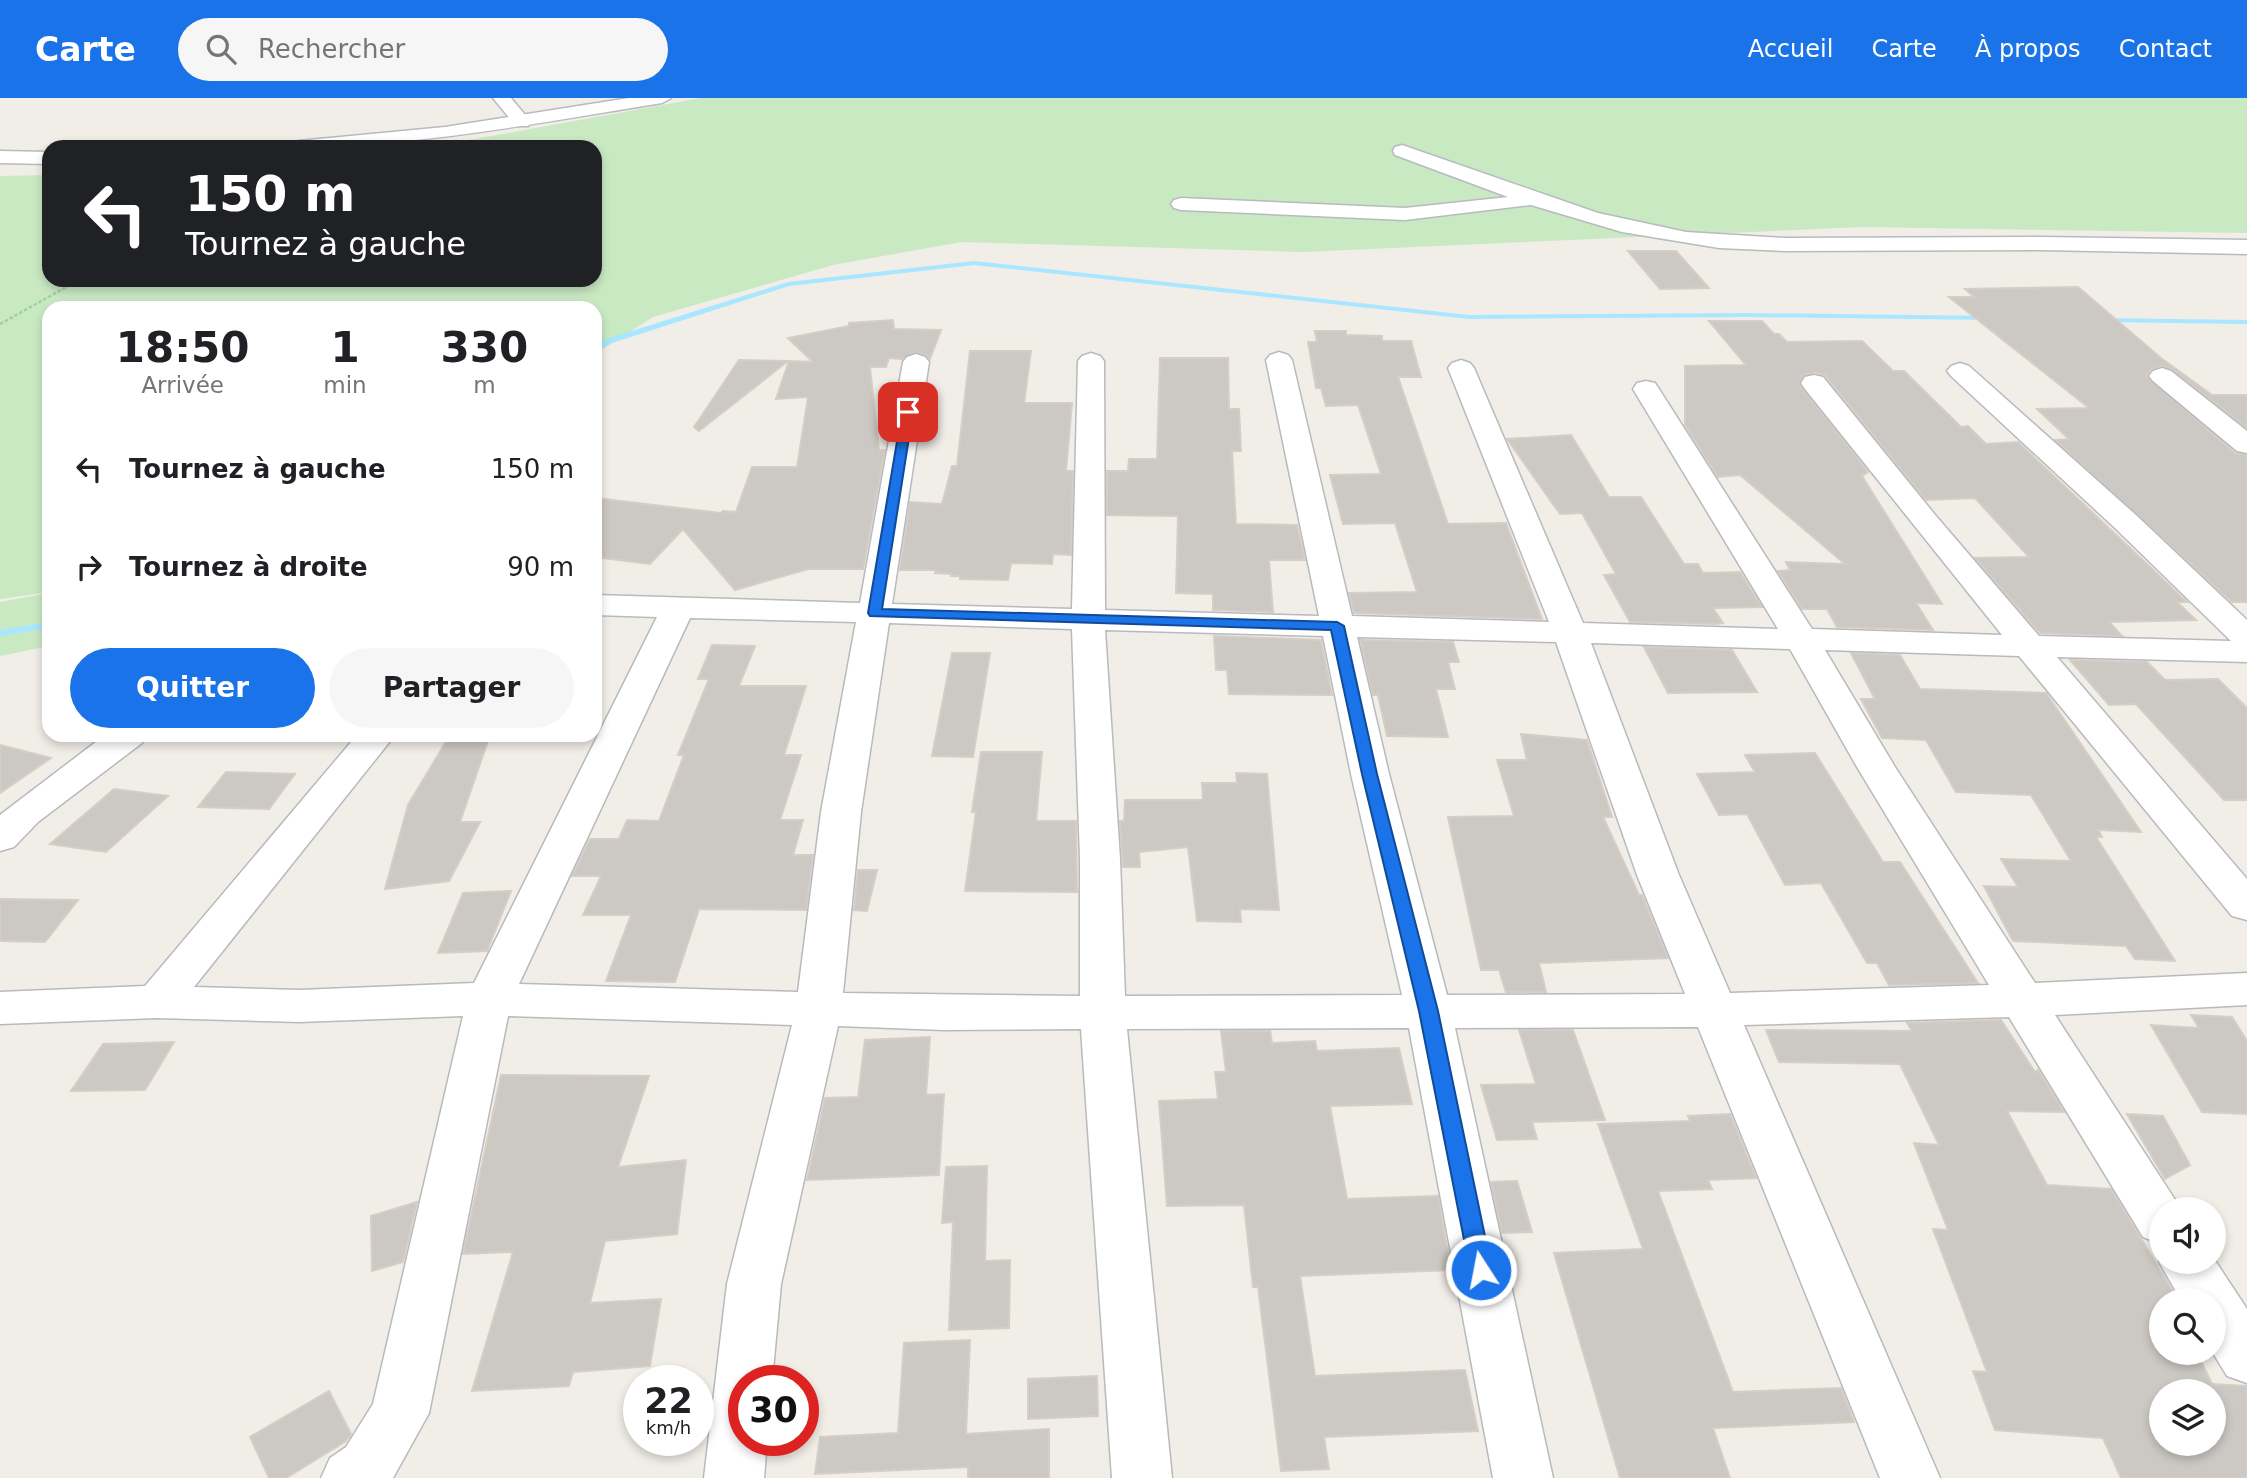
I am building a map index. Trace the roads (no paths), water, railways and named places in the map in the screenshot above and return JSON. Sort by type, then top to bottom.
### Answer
[{"type":"street","points":[[502,98],[522,122]]},
{"type":"street","points":[[361,140],[522,122],[653,99]]},
{"type":"street","points":[[1402,151],[1605,221],[1655,233],[1725,241],[1809,244],[2096,242],[2247,247]]},
{"type":"street","points":[[0,157],[42,158]]},
{"type":"street","points":[[1181,204],[1405,214],[1465,205],[1540,200]]},
{"type":"street","points":[[1279,360],[1370,774],[1429,1011],[1523,1478]]},
{"type":"street","points":[[1091,361],[1088,618],[1100,859],[1103,1013],[1142,1478]]},
{"type":"street","points":[[746,1365],[754,1284],[819,1008],[841,813],[916,362]]},
{"type":"street","points":[[1461,368],[1570,632],[1658,875],[1910,1478]]},
{"type":"street","points":[[1960,371],[2126,522],[2247,638]]},
{"type":"street","points":[[2162,376],[2247,445]]},
{"type":"street","points":[[1814,383],[2247,906]]},
{"type":"street","points":[[1646,389],[1801,638],[1876,766],[2149,1203]]},
{"type":"street","points":[[602,605],[1801,638],[2032,648],[2247,652]]},
{"type":"street","points":[[351,1478],[367,1467],[400,1413],[489,999],[678,608]]},
{"type":"street","points":[[0,838],[24,813],[120,742]]},
{"type":"street","points":[[157,1002],[371,742]]},
{"type":"street","points":[[0,1008],[157,1002],[299,1006],[489,999],[944,1013],[1714,1010],[2022,1000],[2247,989]]},
{"type":"street","points":[[2226,1324],[2247,1358]]},
{"type":"street","points":[[734,1478],[736,1456]]},
{"type":"waterway","points":[[602,345],[788,284],[974,263],[1469,317],[1748,315],[1991,318]]},
{"type":"waterway","points":[[2100,320],[2247,322]]},
{"type":"waterway","points":[[0,633],[42,626]]}]
